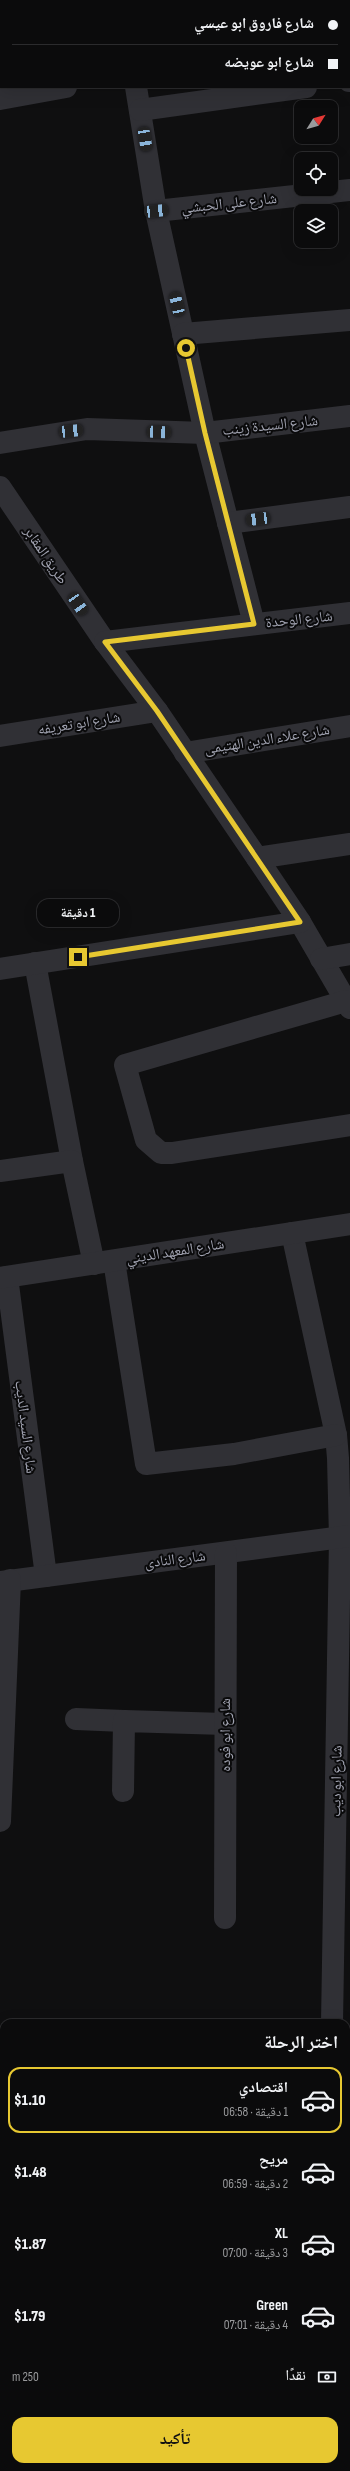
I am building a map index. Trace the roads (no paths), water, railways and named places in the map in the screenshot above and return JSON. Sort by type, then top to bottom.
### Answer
[{"type":"street","points":[[0,99],[60,88]]},
{"type":"street","points":[[136,88],[156,211],[205,433],[254,624]]},
{"type":"street","points":[[140,110],[237,92],[292,88]]},
{"type":"street","name":"شارع على الحبشي","points":[[156,211],[350,190]]},
{"type":"street","points":[[184,334],[350,320]]},
{"type":"street","name":"شارع السيدة زينب","points":[[0,443],[87,429],[205,433],[350,416]]},
{"type":"street","name":"طريق المقابر","points":[[0,488],[105,642],[157,711],[257,858],[300,922],[348,1004]]},
{"type":"street","points":[[228,523],[350,507]]},
{"type":"street","name":"شارع الوحدة","points":[[105,642],[350,613]]},
{"type":"street","name":"شارع ابو تعريفه","points":[[0,736],[157,711]]},
{"type":"street","name":"شارع علاء الدين الهتيمى","points":[[185,753],[350,726]]},
{"type":"street","points":[[257,858],[350,844]]},
{"type":"street","points":[[0,969],[300,922]]},
{"type":"street","points":[[321,960],[350,954]]},
{"type":"street","points":[[35,963],[72,1161],[104,1262],[146,1464],[234,1454],[336,1435]]},
{"type":"street","points":[[348,1004],[125,1065],[146,1140],[161,1153],[172,1153],[350,1125]]},
{"type":"street","points":[[0,1172],[72,1161]]},
{"type":"street","name":"شارع المعهد الديني","points":[[3,1278],[350,1224]]},
{"type":"street","name":"شارع ابو ديب","points":[[292,1233],[336,1435],[345,1537],[332,2019]]},
{"type":"street","name":"شارع السيد الديب","points":[[3,1278],[46,1576]]},
{"type":"street","name":"شارع النادى","points":[[5,1581],[345,1537]]},
{"type":"street","name":"شارع ابو فوده","points":[[225,1918],[226,1553]]},
{"type":"street","points":[[0,1821],[5,1581]]},
{"type":"street","points":[[76,1719],[225,1724]]},
{"type":"street","points":[[123,1791],[124,1721]]}]
